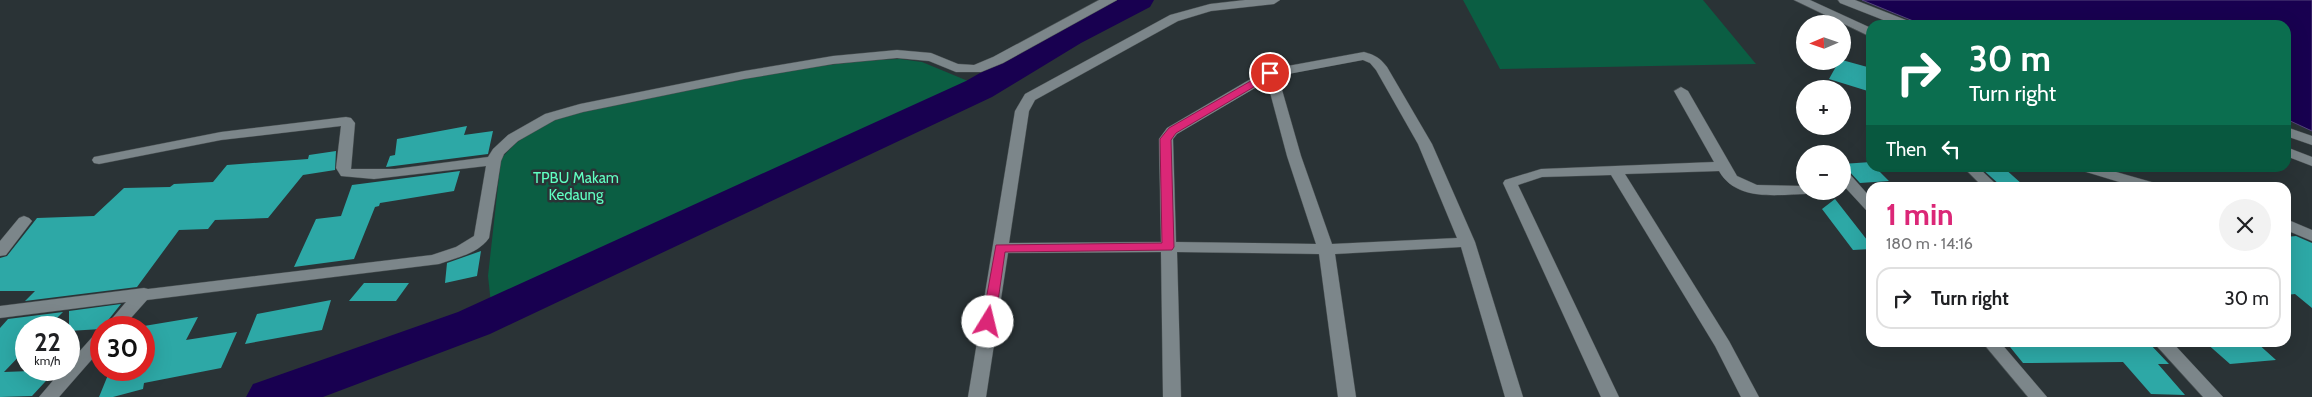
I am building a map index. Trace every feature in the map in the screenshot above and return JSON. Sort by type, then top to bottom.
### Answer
[{"type":"street","points":[[0,312],[144,293],[433,260],[462,251],[480,238],[494,161],[498,152],[513,138],[550,117],[580,108],[734,77],[833,60],[898,54],[931,57],[956,68],[976,69],[998,60],[1099,4],[1112,0]]},
{"type":"street","points":[[977,397],[1022,111],[1030,97],[1174,18],[1210,8],[1274,0]]},
{"type":"street","points":[[1800,0],[1866,31]]},
{"type":"street","points":[[1844,0],[1894,20]]},
{"type":"street","points":[[1172,397],[1166,139],[1172,131],[1270,73],[1364,56],[1375,60],[1425,144],[1467,242],[1514,397]]},
{"type":"street","points":[[1270,73],[1294,156],[1326,249],[1347,397]]},
{"type":"street","points":[[1681,91],[1731,179],[1744,188],[1796,190]]},
{"type":"street","points":[[100,160],[213,137],[346,121],[348,123],[343,168],[346,173],[351,175],[374,175],[494,161]]},
{"type":"street","points":[[2291,132],[2312,142]]},
{"type":"street","points":[[2291,153],[2312,162]]},
{"type":"street","points":[[1610,397],[1510,183],[1541,173],[1723,166]]},
{"type":"street","points":[[1615,170],[1723,346],[1750,397]]},
{"type":"street","points":[[1976,172],[1987,182]]},
{"type":"street","points":[[2102,172],[2136,182]]},
{"type":"street","points":[[1851,192],[1866,203]]},
{"type":"street","points":[[0,251],[24,221]]},
{"type":"street","points":[[2291,226],[2312,236]]},
{"type":"street","points":[[1000,248],[1168,247],[1326,249],[1467,242]]},
{"type":"street","points":[[123,316],[144,293]]},
{"type":"street","points":[[1994,347],[2038,397]]},
{"type":"street","points":[[2166,347],[2214,397]]},
{"type":"street","points":[[48,397],[90,350]]},
{"type":"green space","points":[[1463,0],[1703,0],[1756,64],[1500,69]]},
{"type":"green space","name":"TPBU Makam Kedaung","points":[[900,59],[922,62],[968,81],[491,304],[488,276],[501,159],[516,144],[539,127],[567,115],[740,80],[804,68]]},
{"type":"shaded area","points":[[1862,0],[2312,0],[2312,131],[2291,121],[2291,20],[1911,20]]},
{"type":"building","points":[[1851,62],[1866,67],[1866,90],[1851,86],[1851,80],[1829,79],[1834,70],[1851,70]]},
{"type":"building","points":[[467,126],[464,135],[493,131],[488,154],[386,167],[390,156],[395,155],[397,139]]},
{"type":"building","points":[[336,151],[335,170],[303,175],[268,218],[215,220],[208,229],[179,230],[137,287],[25,301],[35,291],[0,291],[0,258],[7,256],[37,218],[94,216],[124,188],[170,187],[174,184],[213,182],[227,165],[308,159],[309,155]]},
{"type":"building","points":[[1866,162],[1866,172],[1880,172],[1889,181],[1866,182],[1860,183],[1851,173],[1851,163]]},
{"type":"building","points":[[460,171],[454,191],[380,203],[379,206],[375,207],[354,259],[294,267],[316,219],[341,216],[352,185]]},
{"type":"building","points":[[1985,172],[2008,172],[2020,182],[1997,182]]},
{"type":"building","points":[[1834,200],[1836,200],[1866,239],[1866,249],[1853,250],[1822,209]]},
{"type":"building","points":[[2291,236],[2296,236],[2312,243],[2312,308],[2295,294],[2291,294]]},
{"type":"building","points":[[481,251],[477,276],[445,283],[447,263]]},
{"type":"building","points":[[364,283],[409,283],[396,301],[349,301]]},
{"type":"building","points":[[331,300],[322,330],[245,344],[257,314]]},
{"type":"building","points":[[121,304],[111,316],[90,316],[90,330],[80,330],[80,316],[69,316],[69,311]]},
{"type":"building","points":[[63,312],[59,316],[32,316]]},
{"type":"building","points":[[198,317],[186,340],[237,332],[221,368],[155,381],[155,324]]},
{"type":"building","points":[[15,318],[15,360],[4,372],[15,372],[15,381],[46,381],[32,396],[0,397],[0,328],[8,319]]},
{"type":"building","points":[[2010,347],[2153,347],[2169,364],[2158,364],[2185,395],[2151,394],[2123,362],[2023,363]]},
{"type":"building","points":[[2211,347],[2262,347],[2276,360],[2230,364]]},
{"type":"building","points":[[106,381],[154,381],[144,383],[143,389],[113,397],[99,397]]},
{"type":"waterway","points":[[271,397],[474,323],[979,89],[1069,36],[1138,0]]},
{"type":"route","points":[[988,322],[1000,248],[1168,247],[1166,139],[1172,131],[1270,73]]}]
